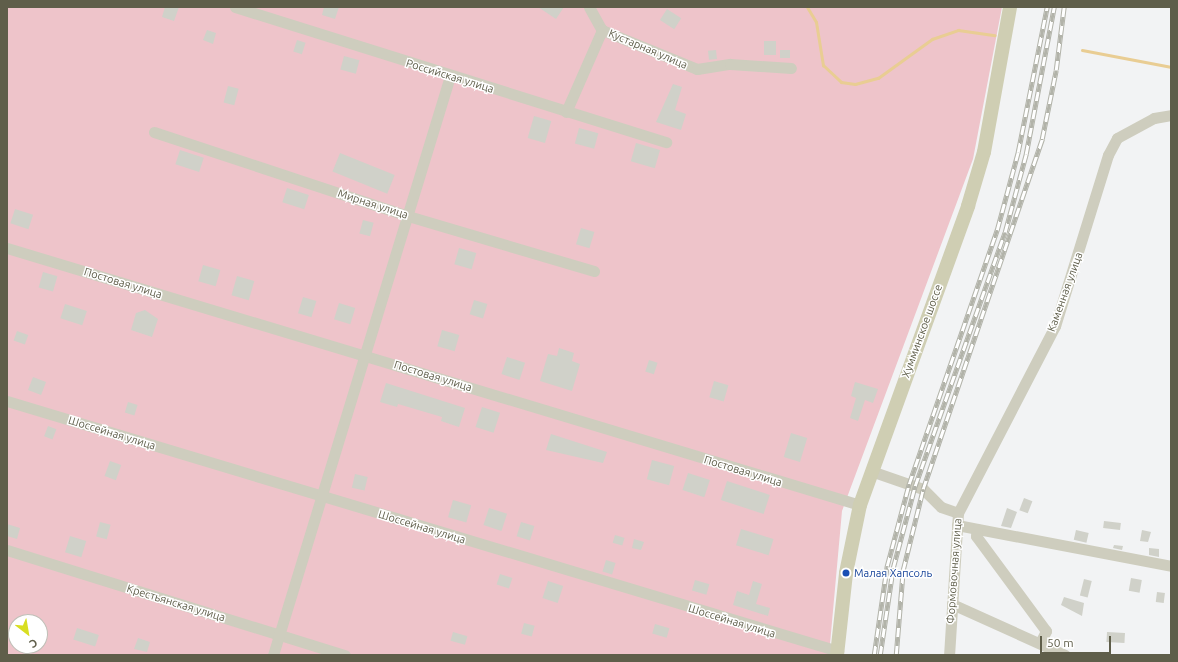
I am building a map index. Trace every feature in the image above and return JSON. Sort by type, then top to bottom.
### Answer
[{"type":"main road","name":"Хумминское шоссе","points":[[838,653],[846,573],[860,505],[871,471],[968,206],[984,152],[1010,7]]},
{"type":"street","name":"Российская улица","points":[[235,7],[450,76],[666,142]]},
{"type":"street","name":"Кустарная улица","points":[[589,7],[602,30],[697,69],[730,64],[791,68]]},
{"type":"street","points":[[566,112],[602,30]]},
{"type":"street","points":[[273,655],[450,76]]},
{"type":"street","name":"Каменная улица","points":[[958,513],[1055,326],[1111,149],[1117,138],[1154,118],[1171,115]]},
{"type":"street","name":"Мирная улица","points":[[154,132],[408,216],[594,271]]},
{"type":"street","name":"Постовая улица","points":[[7,248],[860,505]]},
{"type":"street","name":"Шоссейная улица","points":[[7,401],[838,653]]},
{"type":"street","name":"Формовочная улица","points":[[871,471],[923,489],[941,507],[958,513],[949,655]]},
{"type":"street","points":[[957,525],[1171,566]]},
{"type":"street","points":[[977,529],[976,536],[1046,631],[1041,641]]},
{"type":"street","name":"Крестьянская улица","points":[[7,550],[279,636],[345,655]]},
{"type":"street","points":[[952,604],[1041,641],[1065,655]]},
{"type":"shaded area","points":[[7,7],[1002,7],[973,159],[842,511],[829,655],[7,655]]},
{"type":"building","points":[[165,7],[179,7],[174,21],[162,17]]},
{"type":"building","points":[[324,7],[339,7],[335,19],[322,15]]},
{"type":"building","points":[[538,7],[564,7],[556,19]]},
{"type":"building","points":[[667,9],[681,18],[674,29],[660,20]]},
{"type":"building","points":[[207,30],[216,33],[213,44],[203,40]]},
{"type":"building","points":[[297,40],[306,43],[302,54],[293,51]]},
{"type":"building","points":[[764,41],[776,41],[776,55],[764,55]]},
{"type":"building","points":[[716,50],[717,59],[709,60],[708,51]]},
{"type":"building","points":[[780,50],[790,50],[790,58],[780,58]]},
{"type":"building","points":[[344,56],[359,60],[356,74],[340,70]]},
{"type":"building","points":[[673,84],[682,87],[675,110],[686,114],[681,130],[656,122]]},
{"type":"building","points":[[228,86],[239,89],[234,105],[224,102]]},
{"type":"building","points":[[534,116],[551,121],[545,143],[528,138]]},
{"type":"building","points":[[579,128],[598,133],[594,149],[575,143]]},
{"type":"building","points":[[636,143],[660,150],[655,168],[631,161]]},
{"type":"building","points":[[180,150],[204,158],[199,172],[175,164]]},
{"type":"building","points":[[340,153],[395,175],[387,194],[333,172]]},
{"type":"building","points":[[287,188],[309,195],[304,209],[282,202]]},
{"type":"building","points":[[15,209],[33,215],[28,229],[10,223]]},
{"type":"building","points":[[363,220],[374,223],[370,236],[359,234]]},
{"type":"building","points":[[581,228],[594,232],[589,248],[576,244]]},
{"type":"building","points":[[459,248],[476,253],[472,269],[454,264]]},
{"type":"building","points":[[203,265],[220,270],[216,286],[198,281]]},
{"type":"building","points":[[43,272],[57,276],[53,292],[39,287]]},
{"type":"building","points":[[237,276],[254,281],[249,300],[231,295]]},
{"type":"building","points":[[303,297],[316,301],[311,317],[298,313]]},
{"type":"building","points":[[474,300],[487,304],[483,318],[470,314]]},
{"type":"building","points":[[339,303],[355,308],[350,324],[334,319]]},
{"type":"building","points":[[65,304],[87,311],[82,325],[60,318]]},
{"type":"building","points":[[145,310],[158,319],[152,337],[131,330],[136,313]]},
{"type":"building","points":[[442,330],[459,335],[455,351],[437,346]]},
{"type":"building","points":[[17,331],[28,335],[25,345],[14,340]]},
{"type":"building","points":[[559,348],[574,353],[572,361],[580,364],[572,391],[540,381],[548,354],[557,356]]},
{"type":"building","points":[[507,357],[525,363],[520,380],[501,374]]},
{"type":"building","points":[[649,360],[658,363],[654,374],[645,371]]},
{"type":"building","points":[[33,377],[46,382],[41,395],[28,390]]},
{"type":"building","points":[[714,381],[728,385],[724,401],[709,397]]},
{"type":"building","points":[[855,382],[878,389],[873,403],[865,400],[858,421],[850,418],[856,398],[851,396]]},
{"type":"building","points":[[386,383],[465,408],[459,427],[441,421],[442,417],[398,404],[397,407],[380,402]]},
{"type":"building","points":[[128,402],[138,405],[134,415],[125,413]]},
{"type":"building","points":[[482,407],[500,413],[494,433],[476,427]]},
{"type":"building","points":[[48,426],[56,429],[52,439],[44,436]]},
{"type":"building","points":[[791,433],[807,438],[800,462],[784,457]]},
{"type":"building","points":[[551,434],[607,452],[603,463],[546,450]]},
{"type":"building","points":[[652,460],[674,466],[669,485],[647,479]]},
{"type":"building","points":[[110,461],[121,465],[116,480],[105,476]]},
{"type":"building","points":[[688,473],[710,480],[704,497],[682,490]]},
{"type":"building","points":[[355,474],[368,477],[365,491],[352,488]]},
{"type":"building","points":[[727,481],[770,495],[764,514],[721,500]]},
{"type":"building","points":[[1024,498],[1032,501],[1028,513],[1019,510]]},
{"type":"building","points":[[453,500],[471,505],[466,523],[448,517]]},
{"type":"building","points":[[489,508],[507,514],[502,531],[483,525]]},
{"type":"building","points":[[1007,508],[1017,512],[1011,528],[1001,526]]},
{"type":"building","points":[[1104,521],[1121,523],[1120,530],[1103,528]]},
{"type":"building","points":[[100,522],[111,525],[107,539],[96,536]]},
{"type":"building","points":[[521,522],[534,526],[530,540],[517,536]]},
{"type":"building","points":[[7,524],[20,528],[17,539],[7,536]]},
{"type":"building","points":[[741,529],[774,539],[769,555],[736,545]]},
{"type":"building","points":[[1076,530],[1089,533],[1086,543],[1074,540]]},
{"type":"building","points":[[1142,530],[1151,532],[1148,542],[1140,541]]},
{"type":"building","points":[[615,535],[625,538],[622,546],[613,543]]},
{"type":"building","points":[[70,536],[86,541],[81,557],[65,552]]},
{"type":"building","points":[[634,539],[644,542],[641,550],[632,548]]},
{"type":"building","points":[[1114,545],[1123,546],[1122,550],[1113,548]]},
{"type":"building","points":[[1149,548],[1159,549],[1159,557],[1149,555]]},
{"type":"building","points":[[606,560],[616,563],[612,574],[602,571]]},
{"type":"building","points":[[500,574],[512,578],[509,588],[497,584]]},
{"type":"building","points":[[1131,578],[1142,580],[1140,593],[1129,591]]},
{"type":"building","points":[[1084,579],[1092,581],[1088,597],[1080,595]]},
{"type":"building","points":[[695,580],[709,584],[706,595],[692,591]]},
{"type":"building","points":[[548,581],[563,586],[558,603],[542,598]]},
{"type":"building","points":[[753,581],[762,584],[756,604],[770,608],[768,616],[733,605],[737,591],[749,595]]},
{"type":"building","points":[[1157,592],[1165,593],[1164,603],[1156,602]]},
{"type":"building","points":[[1064,597],[1084,603],[1082,616],[1061,605]]},
{"type":"building","points":[[524,623],[535,626],[532,636],[521,634]]},
{"type":"building","points":[[655,624],[669,628],[667,638],[652,634]]},
{"type":"building","points":[[77,628],[99,635],[95,647],[73,639]]},
{"type":"building","points":[[453,632],[467,636],[465,645],[451,641]]},
{"type":"building","points":[[1107,632],[1125,633],[1124,643],[1106,642]]},
{"type":"building","points":[[138,638],[150,642],[147,652],[134,649]]},
{"type":"waterway","name":"Малая Хапсоль","points":[[807,7],[816,22],[823,65],[841,82],[855,84],[878,78],[932,39],[958,30],[995,35]]},
{"type":"waterway","name":"Малая Хапсоль","points":[[1082,50],[1171,67]]},
{"type":"railway","points":[[874,655],[887,566],[909,484],[997,230],[1018,152],[1047,7]]},
{"type":"railway","points":[[880,655],[893,568],[915,486],[1005,232],[1026,154],[1054,7]]},
{"type":"railway","points":[[896,655],[903,570],[923,489],[1042,139],[1056,70],[1064,7]]},
{"type":"place","name":"Малая Хапсоль","points":[[846,573]]}]
